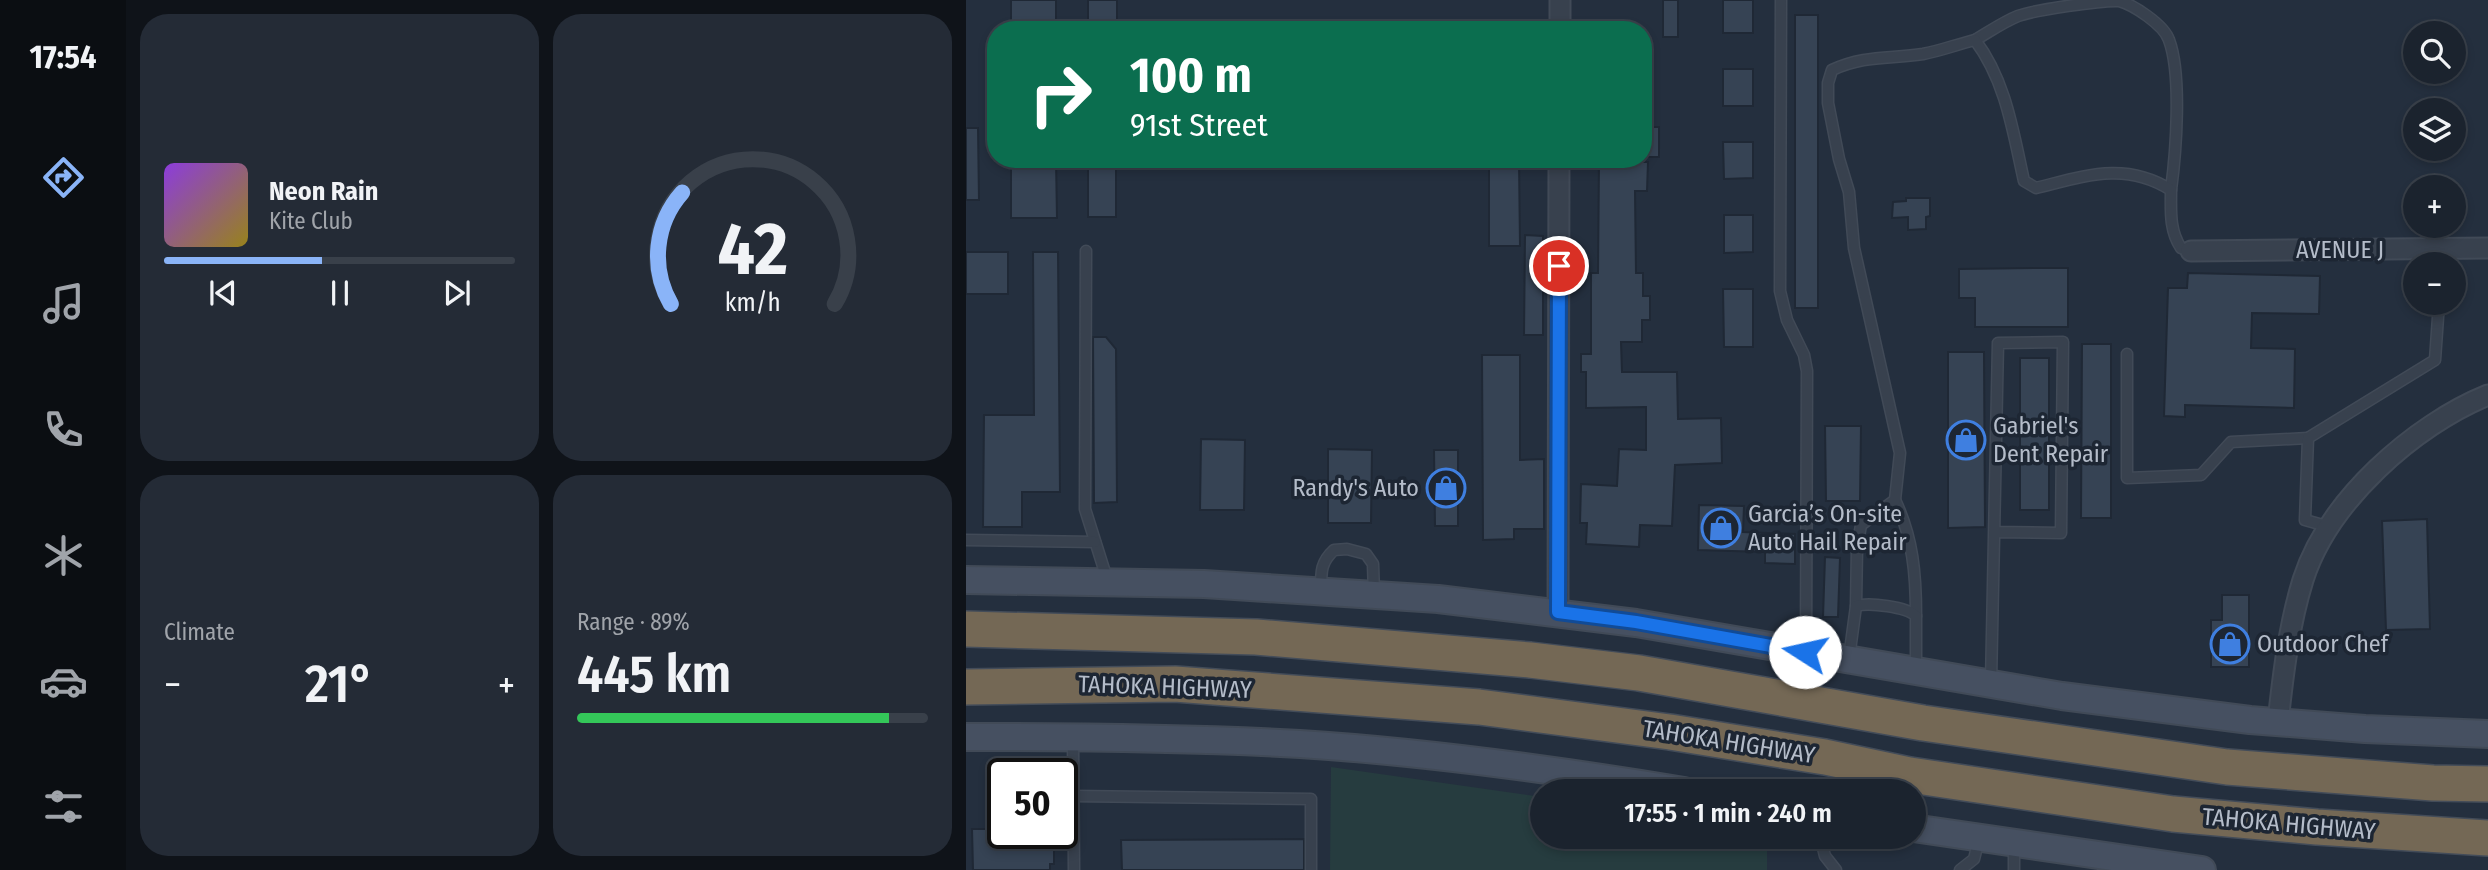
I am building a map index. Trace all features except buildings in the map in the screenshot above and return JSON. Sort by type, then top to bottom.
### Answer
[{"type":"highway","points":[[966,608],[1041,612],[1240,636]]},
{"type":"highway","name":"TAHOKA HIGHWAY","points":[[966,629],[1240,636],[1502,657],[1639,673],[1923,723],[2227,768],[2432,783],[2488,784]]},
{"type":"highway","points":[[966,706],[1195,685]]},
{"type":"highway","name":"TAHOKA HIGHWAY","points":[[966,687],[1195,685],[1479,707],[1825,757],[1910,775],[2173,814],[2488,838]]},
{"type":"main road","points":[[966,580],[1203,584],[1374,595],[1558,612],[1636,622],[2062,696],[2278,722],[2488,734]]},
{"type":"main road","name":"TAHOKA HIGHWAY","points":[[966,737],[1196,739],[1303,744],[1533,768],[1605,779]]},
{"type":"main road","points":[[1926,830],[1979,838],[2014,857],[2202,870]]},
{"type":"street","points":[[1559,21],[1560,0]]},
{"type":"street","points":[[1558,612],[1559,168]]},
{"type":"street","name":"AVENUE J","points":[[2191,251],[2488,248]]},
{"type":"street","points":[[2278,722],[2281,689],[2304,578],[2331,527],[2359,488],[2404,444],[2449,414],[2488,395]]},
{"type":"lane","points":[[1781,0],[1780,291],[1787,320],[1804,355],[1807,371],[1805,652]]},
{"type":"lane","points":[[1916,671],[1914,561],[1906,524],[1895,500],[1899,453],[1854,248],[1849,192],[1839,159],[1828,103],[1828,83],[1832,71],[1849,62],[1874,57],[1922,54],[1975,40],[2017,16],[2060,5],[2118,1],[2148,16],[2168,36],[2176,64],[2171,218],[2175,239],[2181,248],[2191,251]]},
{"type":"lane","points":[[1975,40],[1990,59],[2006,100],[2024,181],[2036,188],[2099,173],[2137,175],[2150,177],[2171,190]]},
{"type":"lane","points":[[1086,251],[1085,509],[1108,582]]},
{"type":"lane","points":[[2127,354],[2127,478],[2201,475],[2231,442],[2308,438],[2435,360],[2439,315]]},
{"type":"lane","points":[[1991,684],[1997,343],[2063,342],[2061,533],[1994,532]]},
{"type":"lane","points":[[2308,438],[2305,520],[2331,527]]},
{"type":"lane","points":[[1849,659],[1856,606],[1857,548],[1861,526],[1895,500]]},
{"type":"lane","points":[[966,540],[1095,542]]},
{"type":"lane","points":[[1321,593],[1321,565],[1334,550],[1347,549],[1366,554],[1373,564],[1374,595]]},
{"type":"lane","points":[[1856,606],[1864,603],[1911,610],[1916,616]]},
{"type":"lane","points":[[1073,737],[1073,758]]},
{"type":"lane","points":[[1078,796],[1311,799],[1311,870]]},
{"type":"lane","points":[[1960,870],[1974,859],[1979,838]]},
{"type":"lane","points":[[1073,849],[1073,870]]},
{"type":"lane","points":[[1823,849],[1836,870]]},
{"type":"green space","points":[[1331,767],[1530,795],[1530,849],[1767,849],[1767,870],[1330,870]]},
{"type":"place","name":"Gabriel's Dent Repair","points":[[1966,440]]},
{"type":"place","name":"Randy's Auto","points":[[1446,488]]},
{"type":"place","name":"Garcia’s On-site Auto Hail Repair","points":[[1721,528]]},
{"type":"place","name":"Outdoor Chef","points":[[2230,644]]},
{"type":"route","points":[[1559,266],[1558,612],[1636,622],[1805,652]]}]
